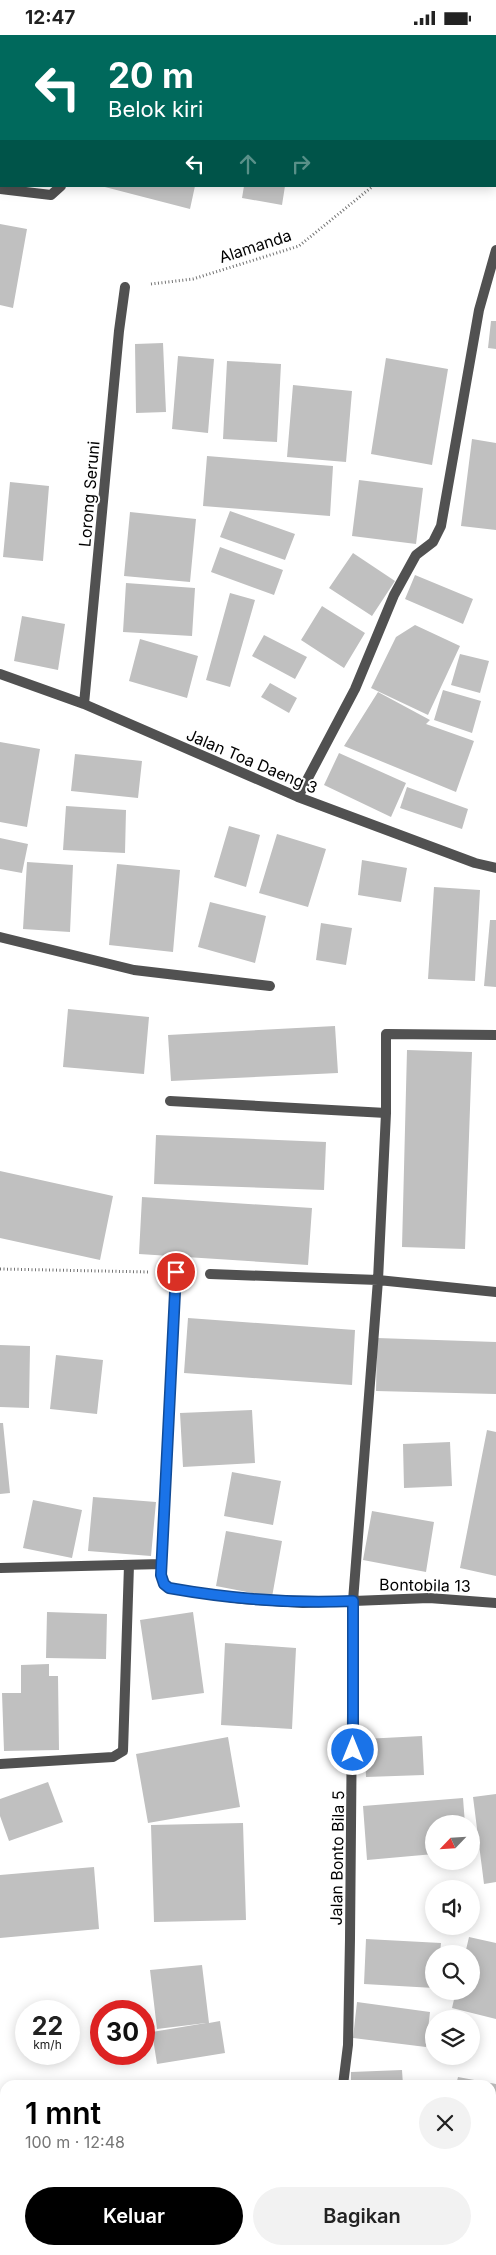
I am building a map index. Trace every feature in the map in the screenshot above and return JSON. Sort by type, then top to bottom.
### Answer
[{"type":"street","points":[[0,189],[51,195],[60,187]]},
{"type":"street","points":[[298,797],[355,689],[394,595],[416,555],[433,542],[441,526],[479,310],[496,250]]},
{"type":"street","name":"Lorong Seruni","points":[[84,704],[118,341],[125,287]]},
{"type":"street","name":"Jalan Toa Daeng 3","points":[[0,674],[84,704],[222,766],[298,797],[475,863],[496,868]]},
{"type":"street","points":[[0,937],[134,970],[270,986]]},
{"type":"street","name":"Jalan Bonto Bila 5","points":[[344,2080],[348,2045],[353,1601],[378,1280],[386,1113],[386,1034],[496,1035]]},
{"type":"street","points":[[170,1101],[386,1113]]},
{"type":"street","points":[[0,1568],[162,1564],[176,1272]]},
{"type":"street","points":[[210,1274],[378,1280],[496,1292]]},
{"type":"street","name":"Bontobila 13","points":[[162,1564],[161,1575],[164,1584],[175,1589],[242,1599],[303,1603],[429,1598],[496,1603]]},
{"type":"street","points":[[0,1764],[113,1757],[123,1751],[129,1565]]},
{"type":"path","name":"Alamanda","points":[[125,287],[193,279],[299,246],[372,187]]},
{"type":"path","points":[[0,1269],[176,1272]]},
{"type":"building","points":[[105,187],[195,187],[190,209]]},
{"type":"building","points":[[244,187],[285,187],[282,205],[242,198]]},
{"type":"building","points":[[0,224],[27,229],[13,308],[0,305]]},
{"type":"building","points":[[491,321],[496,321],[496,349],[488,348]]},
{"type":"building","points":[[163,343],[166,412],[136,413],[135,344]]},
{"type":"building","points":[[178,356],[214,359],[208,433],[172,429]]},
{"type":"building","points":[[386,358],[448,369],[432,465],[371,454]]},
{"type":"building","points":[[227,361],[281,364],[277,442],[223,439]]},
{"type":"building","points":[[293,385],[352,391],[346,462],[287,457]]},
{"type":"building","points":[[472,439],[496,443],[496,530],[461,526]]},
{"type":"building","points":[[207,456],[333,466],[330,516],[203,506]]},
{"type":"building","points":[[359,480],[423,488],[416,544],[352,536]]},
{"type":"building","points":[[10,482],[49,486],[43,561],[3,557]]},
{"type":"building","points":[[230,511],[295,534],[285,560],[220,537]]},
{"type":"building","points":[[130,512],[196,519],[190,582],[124,576]]},
{"type":"building","points":[[220,547],[283,570],[274,595],[211,572]]},
{"type":"building","points":[[353,553],[395,581],[372,616],[329,588]]},
{"type":"building","points":[[415,575],[473,599],[463,624],[405,599]]},
{"type":"building","points":[[126,583],[195,588],[192,636],[123,632]]},
{"type":"building","points":[[230,593],[255,600],[230,687],[206,680]]},
{"type":"building","points":[[322,606],[365,633],[344,668],[301,640]]},
{"type":"building","points":[[22,616],[65,624],[58,670],[14,661]]},
{"type":"building","points":[[415,625],[460,646],[428,715],[371,688],[396,637]]},
{"type":"building","points":[[264,635],[307,657],[295,679],[252,656]]},
{"type":"building","points":[[140,639],[198,656],[187,698],[129,681]]},
{"type":"building","points":[[460,654],[489,661],[480,693],[451,685]]},
{"type":"building","points":[[270,683],[297,698],[289,713],[261,697]]},
{"type":"building","points":[[443,690],[481,701],[472,733],[434,720]]},
{"type":"building","points":[[378,692],[430,720],[426,724],[474,741],[456,792],[344,746]]},
{"type":"building","points":[[0,742],[40,749],[27,827],[0,822]]},
{"type":"building","points":[[339,753],[406,783],[391,817],[324,785]]},
{"type":"building","points":[[75,754],[142,761],[138,798],[71,791]]},
{"type":"building","points":[[407,787],[468,809],[462,829],[400,808]]},
{"type":"building","points":[[66,806],[126,810],[125,853],[63,850]]},
{"type":"building","points":[[229,826],[260,835],[246,887],[214,877]]},
{"type":"building","points":[[277,834],[326,849],[308,907],[259,893]]},
{"type":"building","points":[[0,838],[28,844],[22,873],[0,869]]},
{"type":"building","points":[[362,860],[407,868],[401,902],[358,895]]},
{"type":"building","points":[[27,862],[73,865],[70,932],[23,929]]},
{"type":"building","points":[[117,864],[180,870],[173,952],[109,945]]},
{"type":"building","points":[[434,887],[480,890],[475,981],[428,979]]},
{"type":"building","points":[[210,902],[266,916],[255,963],[198,947]]},
{"type":"building","points":[[490,920],[496,920],[496,987],[484,986]]},
{"type":"building","points":[[321,923],[352,928],[346,965],[316,960]]},
{"type":"building","points":[[68,1009],[149,1017],[144,1074],[63,1067]]},
{"type":"building","points":[[335,1026],[338,1073],[171,1081],[168,1035]]},
{"type":"building","points":[[407,1050],[472,1052],[465,1249],[402,1247]]},
{"type":"building","points":[[156,1135],[326,1142],[324,1190],[154,1184]]},
{"type":"building","points":[[0,1171],[113,1196],[100,1260],[0,1238]]},
{"type":"building","points":[[142,1197],[312,1208],[308,1265],[139,1254]]},
{"type":"building","points":[[188,1318],[355,1330],[352,1385],[184,1373]]},
{"type":"building","points":[[377,1338],[496,1342],[496,1394],[376,1391]]},
{"type":"building","points":[[0,1345],[30,1346],[29,1408],[0,1407]]},
{"type":"building","points":[[56,1355],[103,1360],[97,1414],[50,1409]]},
{"type":"building","points":[[252,1410],[255,1463],[183,1467],[180,1413]]},
{"type":"building","points":[[0,1423],[3,1423],[10,1493],[0,1494]]},
{"type":"building","points":[[487,1430],[496,1432],[496,1576],[460,1568]]},
{"type":"building","points":[[450,1442],[452,1486],[404,1488],[403,1444]]},
{"type":"building","points":[[232,1472],[281,1481],[273,1525],[224,1516]]},
{"type":"building","points":[[93,1497],[156,1502],[151,1556],[88,1551]]},
{"type":"building","points":[[33,1500],[82,1510],[72,1558],[23,1548]]},
{"type":"building","points":[[372,1511],[434,1522],[426,1572],[363,1560]]},
{"type":"building","points":[[226,1531],[282,1541],[272,1597],[216,1586]]},
{"type":"building","points":[[47,1612],[107,1614],[106,1659],[46,1658]]},
{"type":"building","points":[[193,1612],[204,1693],[152,1700],[140,1620]]},
{"type":"building","points":[[225,1643],[296,1648],[292,1729],[221,1725]]},
{"type":"building","points":[[49,1664],[49,1676],[58,1676],[59,1750],[4,1751],[2,1693],[21,1693],[21,1665]]},
{"type":"building","points":[[422,1736],[424,1775],[366,1777],[364,1739]]},
{"type":"building","points":[[228,1737],[240,1807],[148,1823],[136,1754]]},
{"type":"building","points":[[48,1782],[63,1822],[9,1841],[0,1816],[0,1799]]},
{"type":"building","points":[[496,1794],[496,1882],[484,1884],[480,1852],[480,1815],[475,1815],[473,1797]]},
{"type":"building","points":[[463,1798],[464,1815],[425,1815],[425,1855],[367,1860],[363,1806]]},
{"type":"building","points":[[243,1823],[246,1920],[154,1922],[151,1825]]},
{"type":"building","points":[[94,1867],[99,1929],[0,1938],[0,1875]]},
{"type":"building","points":[[469,1937],[496,1943],[496,2019],[480,2015],[480,2010],[452,2008],[454,2000],[480,2000],[480,1945],[467,1945]]},
{"type":"building","points":[[366,1939],[441,1943],[441,1945],[425,1945],[425,1987],[364,1984]]},
{"type":"building","points":[[202,1965],[209,2023],[220,2021],[225,2053],[157,2064],[155,2032],[206,2023],[157,2029],[150,1970]]},
{"type":"building","points":[[357,2002],[425,2011],[425,2047],[353,2038]]},
{"type":"building","points":[[402,2070],[403,2080],[351,2080],[351,2072]]},
{"type":"building","points":[[458,2077],[474,2080],[457,2080]]},
{"type":"route","points":[[176,1272],[161,1575],[164,1584],[169,1588],[242,1599],[303,1603],[353,1601],[353,1750]]}]
